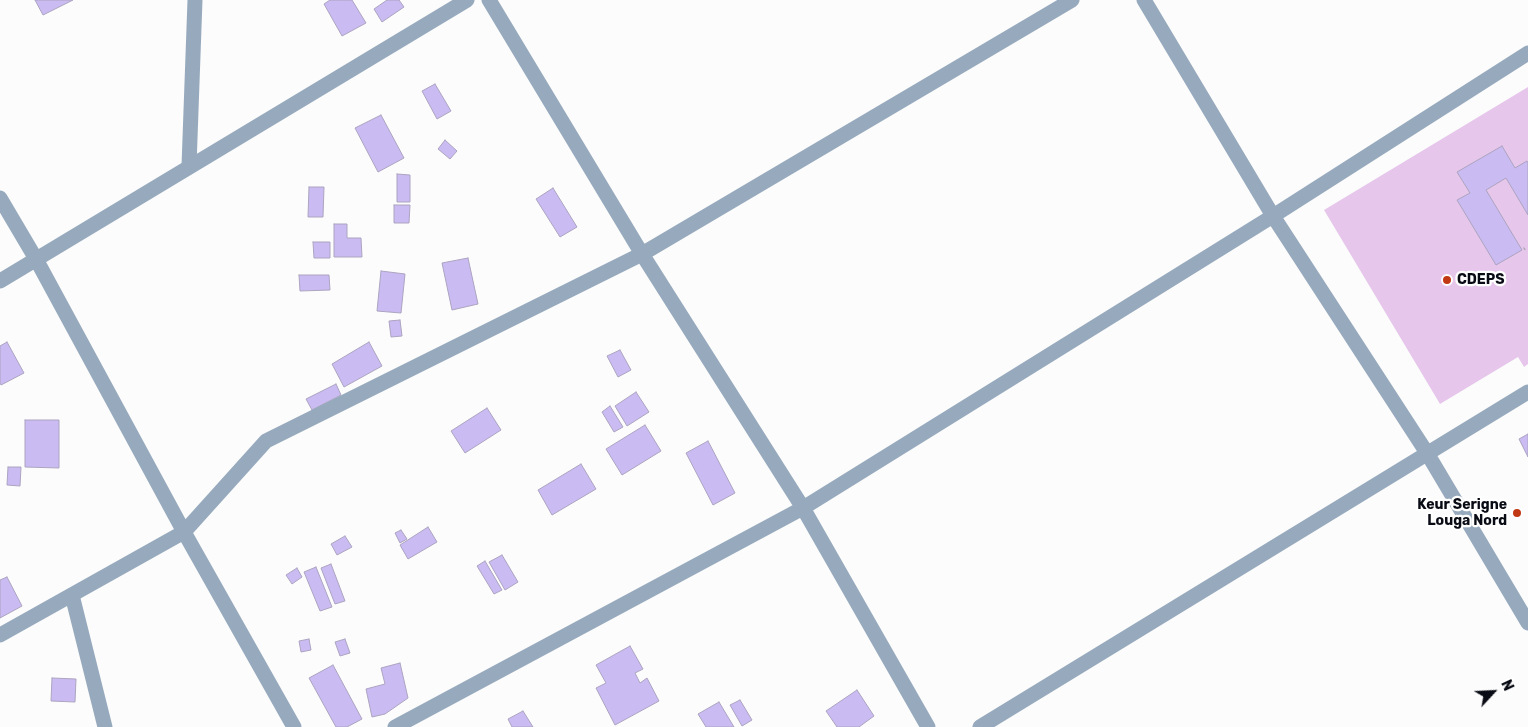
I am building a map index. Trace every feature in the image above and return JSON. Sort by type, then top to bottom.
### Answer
[{"type":"street","points":[[189,166],[195,0]]},
{"type":"street","points":[[0,281],[468,0]]},
{"type":"street","points":[[489,0],[642,254],[803,508],[928,727]]},
{"type":"street","points":[[0,635],[184,532],[266,441],[642,254],[1072,0]]},
{"type":"street","points":[[1144,0],[1273,216],[1427,453],[1528,622]]},
{"type":"street","points":[[395,727],[803,508],[1273,216],[1528,53]]},
{"type":"street","points":[[0,198],[36,259],[184,532],[294,727]]},
{"type":"street","points":[[980,727],[1528,392]]},
{"type":"street","points":[[72,595],[105,727]]},
{"type":"path","points":[[1524,249],[1528,246]]},
{"type":"shaded area","name":"CDEPS","points":[[1528,87],[1528,364],[1524,367],[1518,357],[1440,404],[1324,210]]},
{"type":"building","points":[[35,0],[73,0],[43,15]]},
{"type":"building","points":[[330,0],[352,0],[366,23],[342,36],[324,4]]},
{"type":"building","points":[[387,0],[399,0],[404,7],[382,22],[374,9]]},
{"type":"building","points":[[435,84],[451,111],[437,119],[422,91]]},
{"type":"building","points":[[381,115],[404,158],[378,172],[355,128]]},
{"type":"building","points":[[445,140],[457,151],[450,159],[438,149]]},
{"type":"building","points":[[1502,146],[1515,168],[1527,161],[1528,163],[1528,215],[1506,178],[1486,190],[1522,250],[1496,265],[1457,200],[1470,193],[1457,172]]},
{"type":"building","points":[[397,174],[410,175],[410,202],[397,202]]},
{"type":"building","points":[[309,187],[324,187],[323,217],[308,217]]},
{"type":"building","points":[[553,188],[577,227],[560,237],[536,199]]},
{"type":"building","points":[[394,205],[410,205],[409,223],[394,223]]},
{"type":"building","points":[[334,224],[347,224],[347,238],[361,238],[362,257],[334,257]]},
{"type":"building","points":[[313,242],[330,242],[330,258],[314,258]]},
{"type":"building","points":[[468,258],[478,304],[452,310],[442,263]]},
{"type":"building","points":[[381,271],[405,274],[401,313],[377,311]]},
{"type":"building","points":[[299,275],[329,275],[330,290],[300,291]]},
{"type":"building","points":[[400,320],[402,336],[391,337],[389,321]]},
{"type":"building","points":[[7,342],[24,373],[1,385],[0,346]]},
{"type":"building","points":[[369,342],[382,366],[344,387],[332,364]]},
{"type":"building","points":[[620,350],[631,370],[618,377],[607,356]]},
{"type":"building","points":[[336,384],[341,395],[312,410],[306,399]]},
{"type":"building","points":[[636,392],[649,412],[627,426],[615,406]]},
{"type":"building","points":[[610,406],[623,427],[614,432],[602,412]]},
{"type":"building","points":[[487,408],[501,430],[465,453],[451,431]]},
{"type":"building","points":[[25,420],[59,420],[59,468],[25,467]]},
{"type":"building","points":[[645,425],[661,451],[622,475],[606,449]]},
{"type":"building","points":[[1528,434],[1528,457],[1519,439]]},
{"type":"building","points":[[708,441],[735,493],[713,505],[686,453]]},
{"type":"building","points":[[581,464],[596,489],[552,515],[538,490]]},
{"type":"building","points":[[8,467],[21,467],[20,486],[7,485]]},
{"type":"building","points":[[428,527],[437,542],[408,559],[400,545]]},
{"type":"building","points":[[401,530],[407,539],[400,543],[395,533]]},
{"type":"building","points":[[345,536],[352,547],[337,555],[331,544]]},
{"type":"building","points":[[502,555],[518,582],[505,590],[489,562]]},
{"type":"building","points":[[485,561],[502,590],[494,594],[477,566]]},
{"type":"building","points":[[331,564],[345,601],[335,604],[321,568]]},
{"type":"building","points":[[316,567],[332,607],[320,611],[304,572]]},
{"type":"building","points":[[297,568],[302,577],[292,584],[286,575]]},
{"type":"building","points":[[7,577],[22,606],[0,618],[0,580]]},
{"type":"building","points":[[309,639],[311,650],[301,652],[299,641]]},
{"type":"building","points":[[345,639],[350,653],[340,656],[335,642]]},
{"type":"building","points":[[630,646],[643,669],[635,673],[640,683],[647,678],[659,701],[615,725],[596,688],[606,683],[596,665]]},
{"type":"building","points":[[400,663],[408,698],[385,714],[372,717],[366,689],[385,684],[381,668]]},
{"type":"building","points":[[333,665],[362,719],[347,727],[336,727],[309,678]]},
{"type":"building","points":[[52,678],[76,679],[75,702],[51,701]]},
{"type":"building","points":[[857,690],[874,716],[859,727],[837,727],[826,711]]},
{"type":"building","points":[[740,700],[752,720],[742,726],[730,705]]},
{"type":"building","points":[[719,702],[734,727],[706,727],[698,714]]},
{"type":"building","points":[[523,711],[533,727],[512,727],[508,719]]},
{"type":"place","name":"CDEPS","points":[[1447,280]]},
{"type":"place","name":"Keur Serigne Louga Nord","points":[[1517,513]]}]
